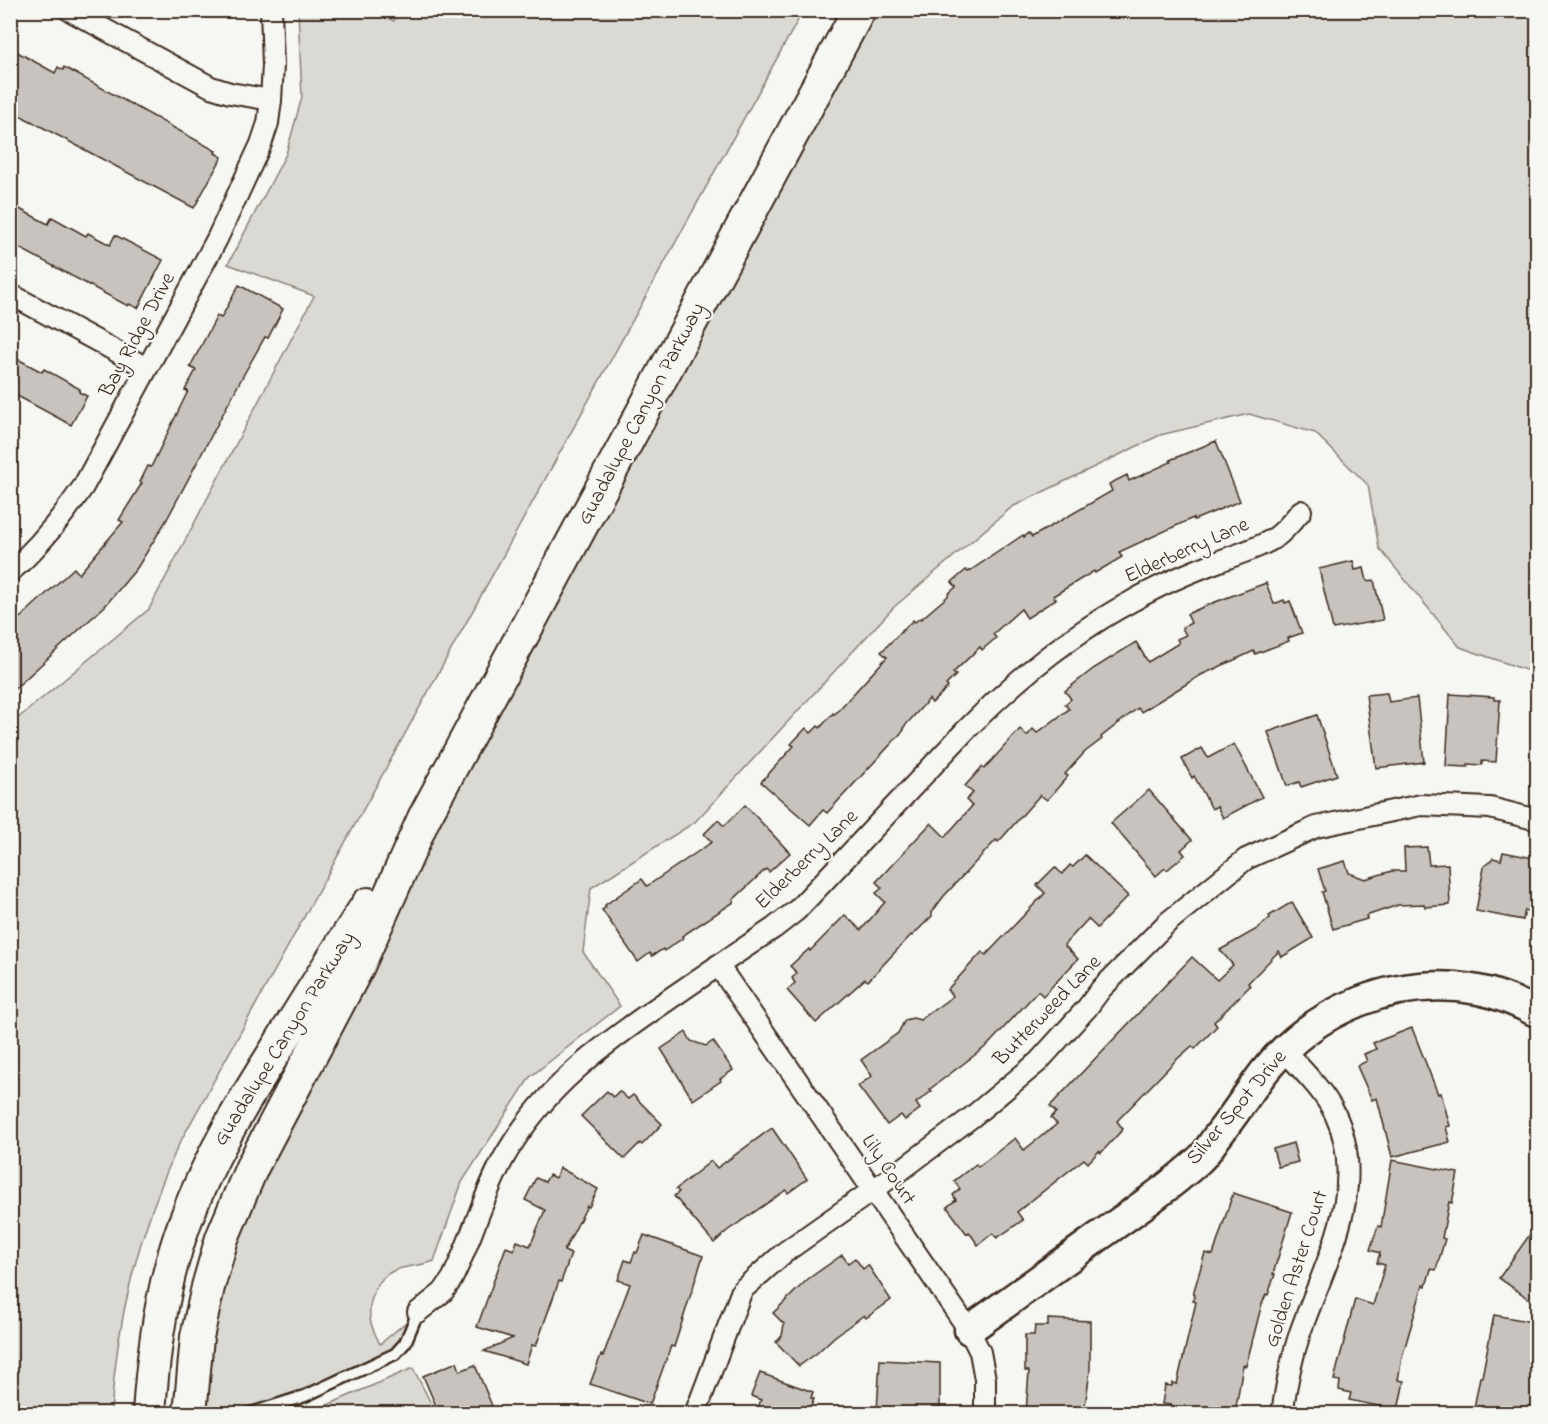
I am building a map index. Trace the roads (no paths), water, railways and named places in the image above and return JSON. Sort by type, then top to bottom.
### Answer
[{"type":"main road","name":"Guadalupe Canyon Parkway","points":[[190,1413],[193,1363],[208,1287],[228,1222],[252,1167],[359,964],[424,818],[859,10]]},
{"type":"main road","name":"Guadalupe Canyon Parkway","points":[[148,1413],[152,1366],[163,1301],[184,1224],[201,1182],[242,1102],[424,818]]},
{"type":"street","points":[[69,10],[211,87],[230,93],[271,100]]},
{"type":"street","name":"Bay Ridge Drive","points":[[10,572],[57,525],[83,487],[217,239],[256,155],[268,123],[273,65],[271,10]]},
{"type":"street","points":[[10,294],[147,368]]},
{"type":"street","name":"Elderberry Lane","points":[[418,1312],[443,1292],[452,1280],[495,1174],[518,1135],[547,1098],[583,1061],[797,910],[990,705],[1045,658],[1135,599],[1175,579],[1249,550],[1277,536],[1301,511]]},
{"type":"street","name":"Butterweed Lane","points":[[695,1413],[742,1290],[785,1252],[972,1117],[1038,1062],[1087,1008],[1101,989],[1168,922],[1246,859],[1316,827],[1422,805],[1490,808],[1538,820]]},
{"type":"street","name":"Lily Court","points":[[718,965],[969,1330],[980,1352],[985,1379],[985,1413]]},
{"type":"street","name":"Silver Spot Drive","points":[[969,1330],[1133,1212],[1201,1158],[1264,1073],[1284,1050],[1310,1028],[1338,1011],[1371,997],[1405,988],[1442,986],[1479,990],[1514,1001],[1538,1012]]},
{"type":"street","name":"Golden Aster Court","points":[[1282,1413],[1288,1374],[1342,1219],[1348,1191],[1349,1162],[1344,1135],[1335,1113],[1320,1090],[1284,1050]]},
{"type":"lane","points":[[248,1413],[305,1396],[395,1354],[405,1343],[418,1312]]}]
